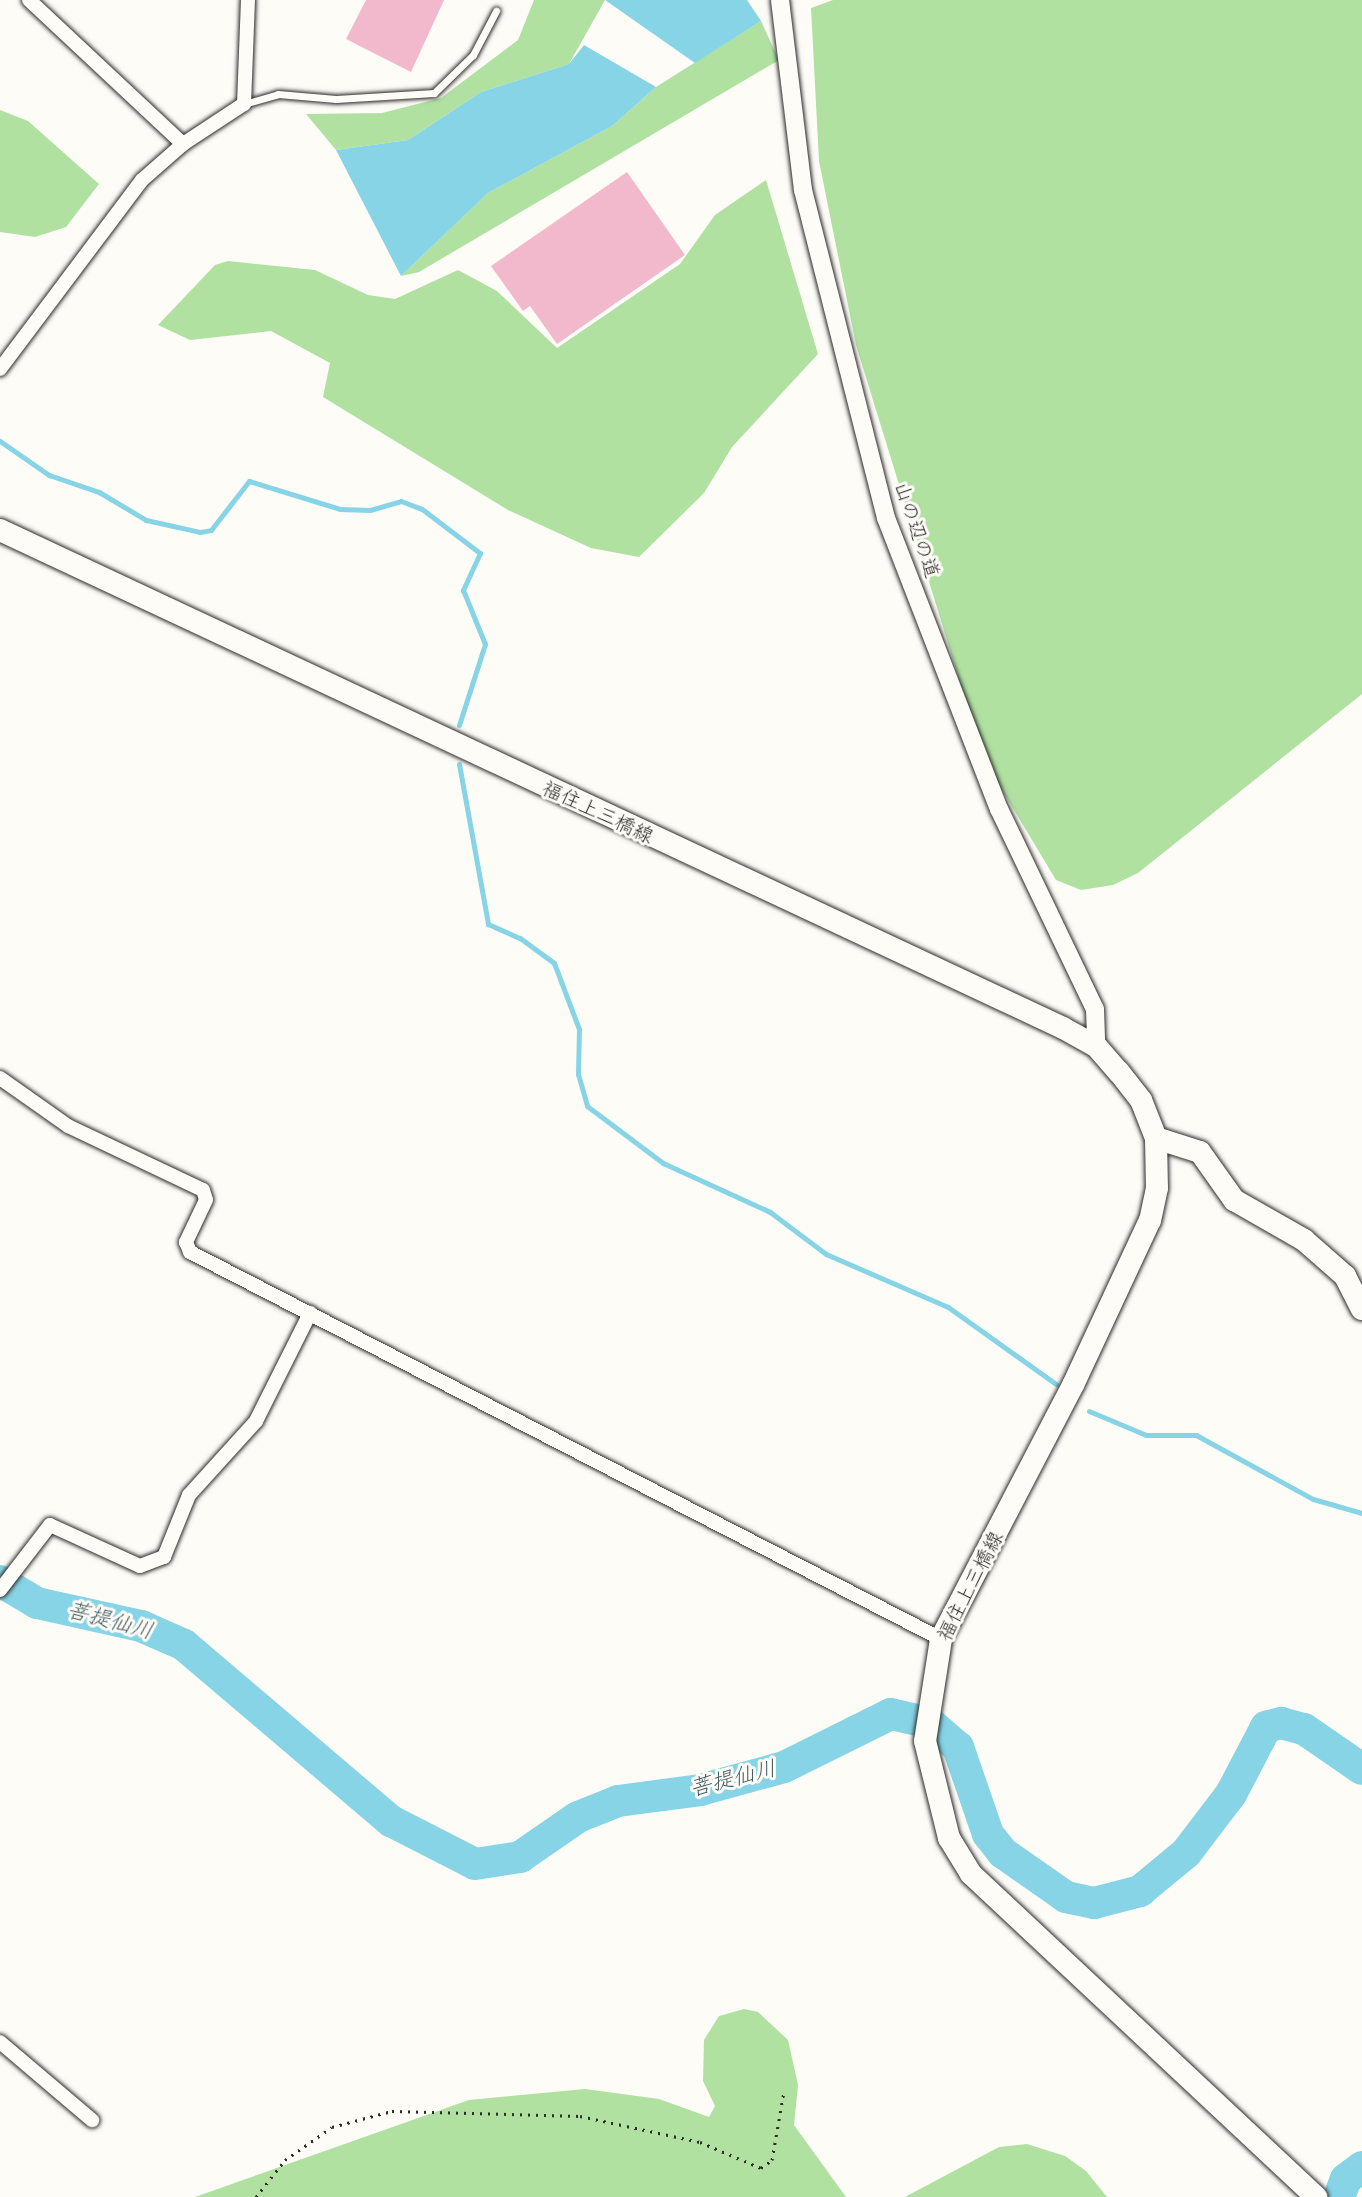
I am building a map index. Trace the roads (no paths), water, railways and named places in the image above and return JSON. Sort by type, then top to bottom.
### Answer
[{"type":"main road","name":"福住上三橋線","points":[[0,530],[1096,1046],[1141,1100],[1156,1138],[1157,1188],[1150,1220],[1073,1385],[941,1639],[927,1701],[925,1741],[949,1838],[971,1874],[1316,2197]]},
{"type":"main road","points":[[1156,1138],[1200,1152],[1234,1200],[1304,1240],[1345,1276],[1362,1309]]},
{"type":"street","points":[[29,0],[183,144]]},
{"type":"street","points":[[0,369],[142,180],[183,144],[244,104],[248,0]]},
{"type":"street","name":"山の辺の道","points":[[780,0],[803,190],[886,518],[999,809],[1095,1009],[1096,1046]]},
{"type":"street","points":[[0,1078],[68,1126],[203,1190],[206,1200],[186,1248],[941,1639]]},
{"type":"street","points":[[0,1590],[50,1525],[140,1566],[164,1557],[189,1495],[256,1421],[310,1313]]},
{"type":"street","points":[[0,2042],[92,2120]]},
{"type":"lane","points":[[244,104],[278,94],[336,99],[434,93],[473,55],[496,11]]},
{"type":"water","points":[[605,0],[747,0],[761,21],[695,63]]},
{"type":"water","points":[[584,45],[656,87],[612,126],[488,193],[401,276],[336,150],[408,140],[481,92],[569,64]]},
{"type":"waterway","points":[[0,441],[49,475],[99,492],[146,520],[200,532],[211,530],[249,481],[340,509],[370,510],[401,501],[422,509],[480,553],[463,590],[485,644],[459,725]]},
{"type":"waterway","points":[[459,764],[488,924],[520,938],[554,963],[579,1029],[578,1074],[587,1106],[663,1163],[770,1212],[826,1254],[948,1307],[1056,1384]]},
{"type":"waterway","points":[[1089,1411],[1146,1435],[1196,1435],[1313,1499],[1362,1513]]},
{"type":"waterway","name":"菩提仙川","points":[[0,1581],[37,1603],[141,1626],[184,1645],[391,1821],[475,1864],[520,1857],[578,1817],[618,1801],[700,1790],[784,1767],[891,1714],[930,1723],[958,1747],[988,1834],[1003,1853],[1066,1897],[1094,1903],[1140,1891],[1186,1853],[1231,1794],[1266,1727],[1281,1723],[1304,1729],[1362,1769]]},
{"type":"waterway","points":[[1339,2197],[1346,2179],[1362,2167]]}]
